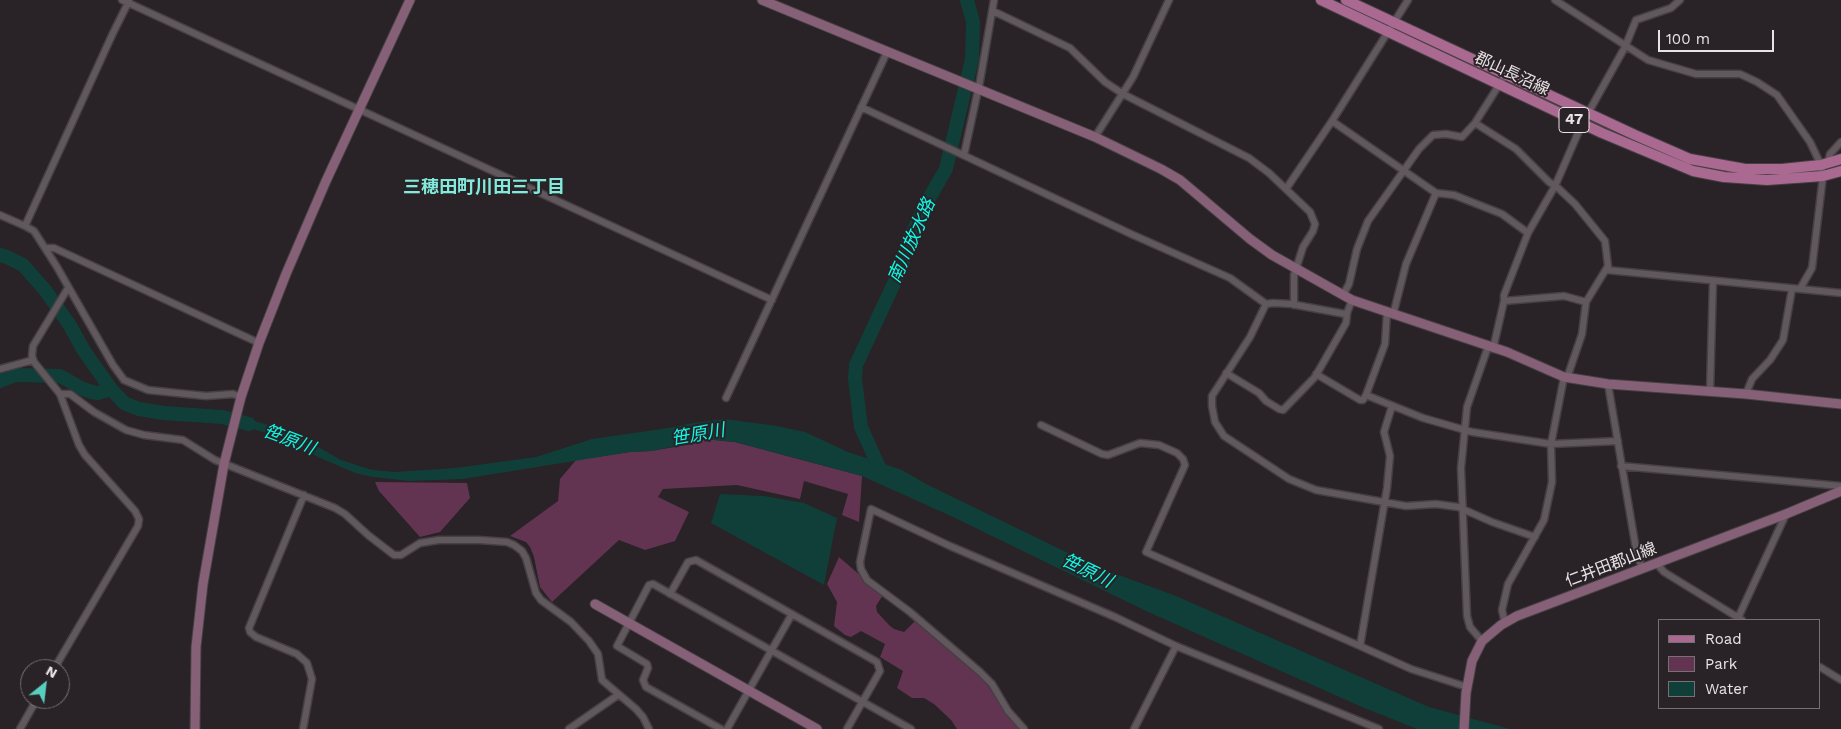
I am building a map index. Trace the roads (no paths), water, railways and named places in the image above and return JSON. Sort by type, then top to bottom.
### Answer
[{"type":"main road","name":"郡山長沼線","points":[[1321,0],[1506,74],[1670,151],[1690,158],[1711,164],[1745,169],[1782,169],[1825,164],[1841,159]]},
{"type":"main road","name":"郡山長沼線","points":[[1346,0],[1391,27],[1499,84],[1582,124],[1669,162],[1724,177],[1767,180],[1823,176],[1841,171]]},
{"type":"street","points":[[195,729],[197,638],[203,584],[224,464],[241,397],[259,343],[286,274],[410,0]]},
{"type":"street","points":[[762,0],[1095,137],[1161,169],[1180,180],[1250,239],[1296,269],[1352,300],[1506,352],[1566,378],[1608,384],[1746,394],[1841,404]]},
{"type":"street","points":[[964,155],[994,0]]},
{"type":"street","points":[[1095,137],[1134,77],[1169,0]]},
{"type":"street","points":[[1286,188],[1332,121],[1408,0]]},
{"type":"street","points":[[1555,0],[1648,60],[1696,74],[1740,74],[1757,82],[1777,95],[1825,164]]},
{"type":"street","points":[[1482,641],[1472,630],[1467,616],[1461,468],[1467,407],[1490,348],[1504,301],[1505,291],[1528,233],[1555,186],[1582,124],[1626,47],[1636,20],[1671,8],[1680,0]]},
{"type":"street","points":[[25,226],[127,1],[772,300]]},
{"type":"street","points":[[993,11],[1070,48],[1105,82],[1123,94],[1186,127],[1240,152],[1257,163],[1286,188],[1310,212],[1314,220],[1313,231],[1303,247],[1292,281],[1294,305]]},
{"type":"street","points":[[726,398],[887,52]]},
{"type":"street","points":[[1343,295],[1366,226],[1403,171],[1425,142],[1433,135],[1446,134],[1461,138],[1475,123],[1506,74]]},
{"type":"street","points":[[861,106],[1122,230],[1230,278],[1266,304]]},
{"type":"street","points":[[1332,121],[1436,193],[1454,195],[1502,214],[1528,233]]},
{"type":"street","points":[[1475,123],[1516,149],[1580,210],[1605,241],[1608,266],[1586,302],[1582,334],[1566,378],[1551,444],[1552,482],[1544,520],[1508,584],[1502,610],[1505,623]]},
{"type":"street","points":[[1800,289],[1812,268],[1825,164],[1830,154],[1841,142]]},
{"type":"street","points":[[1316,374],[1363,400],[1385,344],[1390,313],[1406,264],[1436,193]]},
{"type":"street","points":[[0,215],[34,231],[113,365],[120,376],[128,383],[148,390],[206,396],[233,394],[241,397]]},
{"type":"street","points":[[45,248],[54,248],[259,343]]},
{"type":"street","points":[[1607,270],[1841,293]]},
{"type":"street","points":[[1710,392],[1713,280]]},
{"type":"street","points":[[60,659],[138,526],[139,519],[135,511],[89,460],[79,445],[58,392],[34,361],[32,354],[33,346],[68,288]]},
{"type":"street","points":[[1746,394],[1752,379],[1770,360],[1783,340],[1792,288]]},
{"type":"street","points":[[1504,301],[1564,296],[1586,302]]},
{"type":"street","points":[[1226,373],[1283,410],[1316,374],[1346,323],[1352,300]]},
{"type":"street","points":[[1347,314],[1272,302],[1266,304],[1250,337],[1214,391],[1211,401],[1215,422],[1224,436],[1289,479],[1306,487],[1406,506],[1441,504],[1462,508],[1492,522],[1535,537]]},
{"type":"street","points":[[0,369],[34,361]]},
{"type":"street","points":[[1608,384],[1636,549],[1642,569]]},
{"type":"street","points":[[58,392],[70,394],[94,412],[126,430],[144,435],[183,440],[224,464],[304,495],[345,514],[388,552],[396,556],[420,543],[439,540],[507,542],[518,547],[526,558],[536,592],[541,600],[571,622],[590,641],[598,654],[601,678],[636,709],[644,718],[649,729]]},
{"type":"street","points":[[1366,395],[1422,418],[1488,435],[1551,444],[1618,441]]},
{"type":"street","points":[[1360,646],[1388,488],[1390,459],[1384,432],[1392,406]]},
{"type":"street","points":[[1041,424],[1102,454],[1108,455],[1140,443],[1159,445],[1177,453],[1183,460],[1185,465],[1146,552],[1411,669],[1466,690]]},
{"type":"street","points":[[1621,466],[1841,486]]},
{"type":"street","name":"仁井田郡山線","points":[[1464,729],[1466,690],[1472,661],[1482,641],[1505,623],[1841,491]]},
{"type":"street","points":[[303,729],[312,679],[307,663],[297,654],[256,638],[249,628],[304,495]]},
{"type":"street","points":[[1024,729],[1008,711],[992,684],[980,672],[910,612],[867,580],[861,569],[860,562],[871,509],[1176,646],[1379,729]]},
{"type":"street","points":[[1657,564],[1664,572],[1740,619],[1786,514]]},
{"type":"street","points":[[670,594],[688,562],[696,560],[877,662],[880,671],[848,729]]},
{"type":"street","points":[[721,729],[644,685],[643,680],[648,670],[647,664],[617,646],[649,585],[653,584],[911,729]]},
{"type":"street","points":[[595,604],[817,729]]},
{"type":"street","points":[[727,729],[792,614]]},
{"type":"street","points":[[1134,729],[1176,646]]},
{"type":"street","points":[[1821,668],[1841,680]]},
{"type":"street","points":[[569,729],[618,695]]},
{"type":"street","points":[[20,729],[31,709]]},
{"type":"water","points":[[241,417],[292,432],[341,460],[373,470],[395,472],[455,468],[536,457],[592,439],[725,419],[805,432],[848,452],[902,470],[928,485],[1097,567],[1176,596],[1429,707],[1510,729],[1417,729],[1362,707],[1146,611],[953,517],[862,476],[735,442],[704,439],[651,451],[630,452],[463,479],[409,481],[355,473],[318,457],[285,438],[238,425]]},
{"type":"water","points":[[720,494],[764,496],[804,503],[837,518],[824,585],[711,523]]},
{"type":"waterway","name":"南川放水路","points":[[883,476],[861,427],[855,379],[856,365],[902,266],[907,245],[928,200],[946,169],[972,59],[973,22],[967,0]]},
{"type":"waterway","name":"笹原川","points":[[0,255],[23,265],[45,290],[69,324],[84,351],[111,389],[124,403],[139,409],[164,413],[222,417],[249,424]]},
{"type":"waterway","points":[[0,381],[15,375],[60,376],[92,392],[98,393],[111,389]]},
{"type":"district","name":"三穂田町川田三丁目","points":[[484,188]]}]
